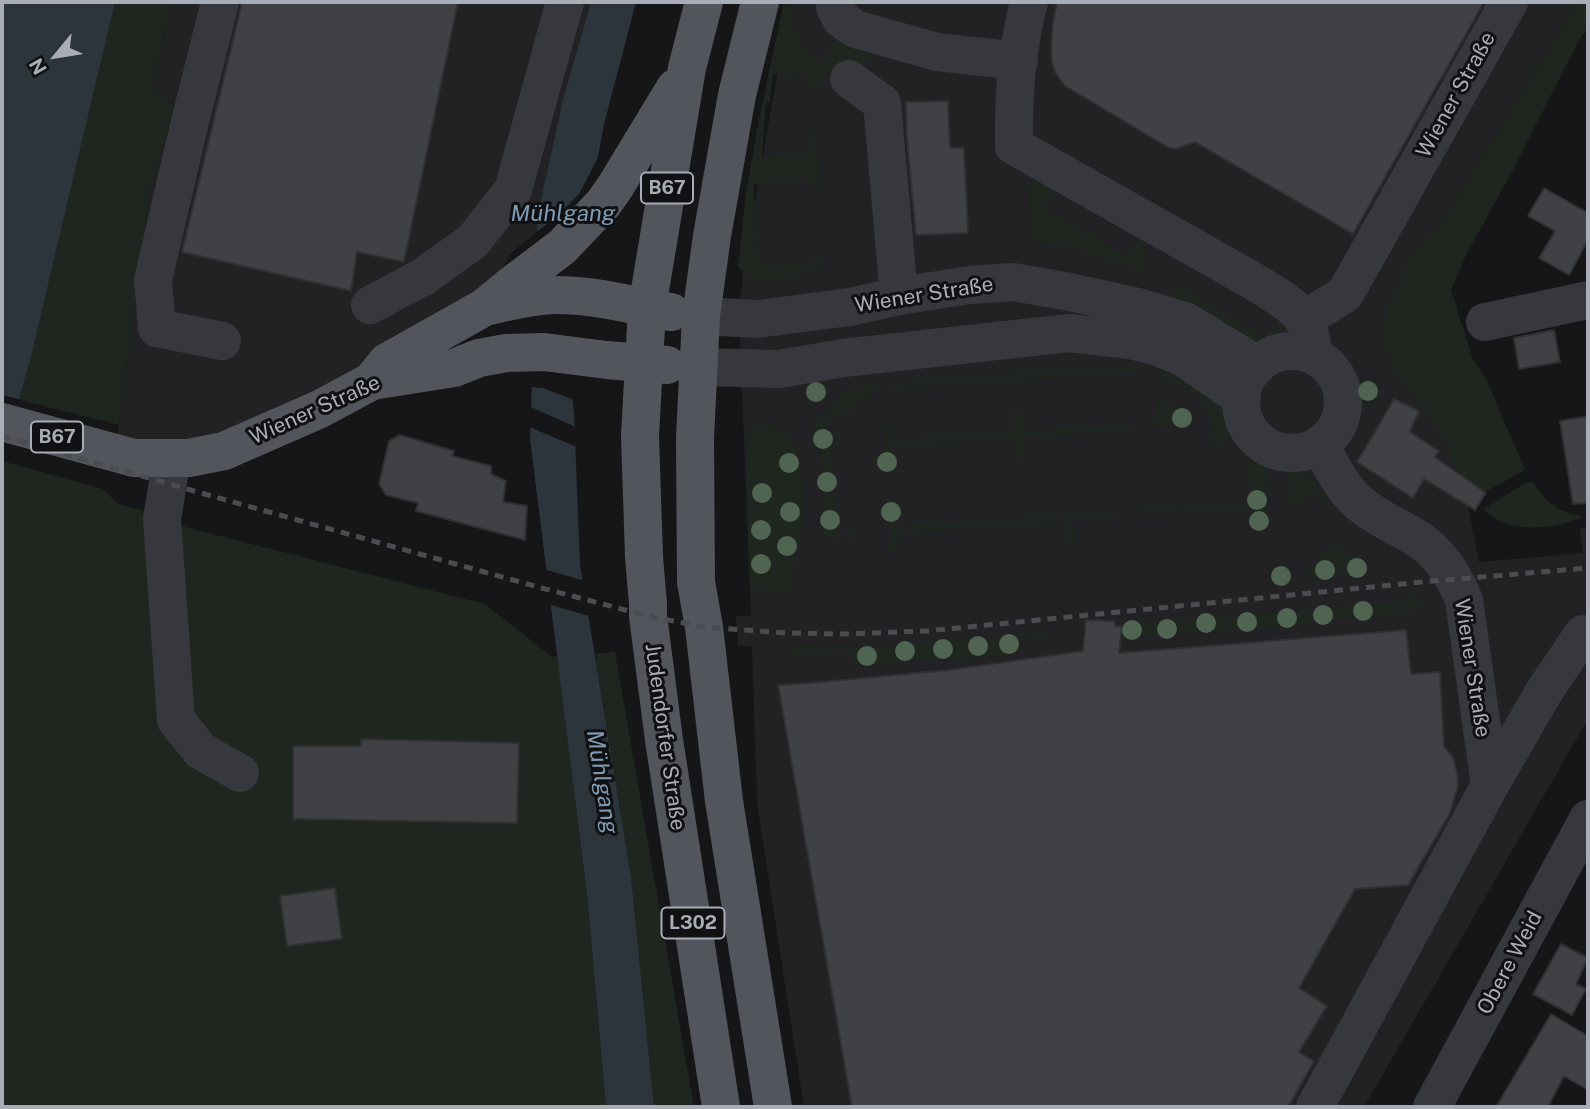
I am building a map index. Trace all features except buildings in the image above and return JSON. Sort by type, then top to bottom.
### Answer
[{"type":"main road","name":"B67","points":[[625,362],[648,308],[687,68],[704,2]]},
{"type":"main road","name":"B67","points":[[698,367],[701,316],[712,236],[737,95],[760,2]]},
{"type":"main road","name":"B67","points":[[372,381],[387,362],[503,297],[562,247],[603,204],[615,187],[687,68]]},
{"type":"main road","name":"B67","points":[[503,297],[558,295],[610,300],[701,316]]},
{"type":"main road","name":"Wiener Straße","points":[[2,422],[134,458],[189,458],[224,451],[320,409],[372,381],[454,368],[479,358],[506,353],[544,352],[625,362],[698,367]]},
{"type":"main road","name":"Judendorfer Straße","points":[[625,362],[640,436],[648,616],[664,740],[721,1107]]},
{"type":"main road","name":"L302","points":[[698,367],[695,438],[696,582],[704,626],[724,801],[773,1107]]},
{"type":"street","points":[[220,2],[153,280],[158,328],[222,341]]},
{"type":"street","points":[[370,305],[423,277],[473,241],[513,190],[565,2]]},
{"type":"street","points":[[835,2],[841,19],[855,29],[937,52],[1019,61]]},
{"type":"street","points":[[1029,2],[1019,61],[1014,146],[1291,305],[1337,379],[1342,395],[1342,413],[1336,428],[1326,440],[1313,449],[1297,453],[1281,452],[1266,446],[1254,436],[1245,422],[1241,405],[1263,360],[1279,353],[1296,351],[1309,337]]},
{"type":"street","name":"Wiener Straße","points":[[1309,337],[1345,294],[1509,2]]},
{"type":"street","points":[[849,79],[882,103],[899,296]]},
{"type":"street","name":"Wiener Straße","points":[[701,316],[757,319],[850,307],[970,285],[1013,282],[1138,307],[1185,321],[1250,382]]},
{"type":"street","points":[[1485,322],[1588,300]]},
{"type":"street","points":[[698,367],[779,369],[843,358],[1069,333],[1131,340],[1158,347],[1250,382]]},
{"type":"street","name":"Wiener Straße","points":[[1320,444],[1350,495],[1388,522],[1417,538],[1440,558],[1456,580],[1464,600],[1490,785]]},
{"type":"street","points":[[172,458],[162,519],[176,720],[201,751],[240,773]]},
{"type":"street","name":"Wiener Straße","points":[[1315,1107],[1490,785],[1545,690],[1583,634]]},
{"type":"street","name":"Obere Weid","points":[[1432,1107],[1588,820]]},
{"type":"shaded area","points":[[115,2],[172,2],[152,88],[176,105],[150,188],[119,425],[19,400]]},
{"type":"shaded area","points":[[172,2],[591,2],[563,99],[538,213],[538,231],[510,254],[485,307],[274,428],[112,452],[119,425],[150,188],[176,105],[152,88]]},
{"type":"shaded area","points":[[784,2],[788,2],[792,26],[803,47],[823,62],[836,39],[868,48],[870,55],[864,65],[847,65],[834,70],[813,92],[810,92],[807,76],[773,74],[770,102],[766,103],[762,158],[810,154],[809,132],[815,131],[820,195],[815,195],[812,180],[754,184],[756,256],[762,264],[775,267],[786,261],[800,264],[822,256],[822,265],[792,277],[769,282],[755,279],[738,267],[745,200],[758,124]]},
{"type":"shaded area","points":[[790,2],[1578,2],[1441,223],[1420,262],[1479,562],[1583,553],[1580,528],[1588,527],[1588,719],[1364,1107],[804,1107],[757,803],[752,646],[738,646],[736,616],[751,616],[739,312],[744,263]]},
{"type":"shaded area","points":[[1578,2],[1588,2],[1588,27],[1466,255],[1451,290],[1473,360],[1486,379],[1525,470],[1467,502],[1447,445],[1430,416],[1395,371],[1382,337],[1384,321],[1409,258],[1441,223]]},
{"type":"shaded area","points":[[1032,179],[1041,180],[1056,188],[1044,211],[1127,257],[1141,237],[1147,241],[1144,272],[1061,244],[1030,241],[1028,185]]},
{"type":"shaded area","points":[[1176,286],[1263,338],[1276,323],[1277,316],[1282,318],[1282,341],[1262,343],[1246,337],[1201,308],[1170,297]]},
{"type":"shaded area","points":[[1142,365],[1141,370],[881,389],[868,395],[851,412],[830,414],[827,428],[836,534],[859,534],[858,539],[822,538],[820,453],[812,423],[826,413],[848,389],[919,380]]},
{"type":"shaded area","points":[[1163,365],[1226,410],[1231,424],[1229,436],[1220,446],[1213,446],[1212,423],[1205,406],[1186,388],[1161,375]]},
{"type":"shaded area","points":[[1160,397],[1189,414],[1187,425],[1152,427]]},
{"type":"shaded area","points":[[1012,410],[1021,410],[1023,432],[1133,423],[1131,430],[1023,437],[1024,460],[1014,460],[1013,438],[893,446],[892,469],[884,469],[886,422],[889,421],[892,440],[1012,432]]},
{"type":"shaded area","points":[[760,423],[770,426],[778,434],[788,432],[792,438],[801,476],[802,527],[788,596],[750,587],[746,456],[752,429]]},
{"type":"shaded area","points":[[1250,456],[1267,463],[1268,523],[1263,528],[1252,529],[1251,508],[1136,514],[1137,509],[1251,502],[1247,459]]},
{"type":"shaded area","points":[[2,461],[103,489],[118,504],[189,528],[485,604],[552,657],[558,656],[587,894],[606,1107],[2,1107]]},
{"type":"shaded area","points":[[1300,469],[1310,476],[1329,502],[1327,504],[1312,490],[1296,507],[1288,502],[1289,473]]},
{"type":"shaded area","points":[[1528,482],[1534,483],[1552,505],[1583,518],[1542,527],[1523,527],[1498,520],[1483,509]]},
{"type":"shaded area","points":[[893,502],[896,526],[1115,511],[1115,518],[1072,520],[1074,543],[1068,543],[1066,520],[897,533],[896,554],[891,554],[887,503]]},
{"type":"shaded area","points":[[1334,542],[1369,571],[1302,578]]},
{"type":"shaded area","points":[[1418,593],[1422,609],[1415,613],[1121,639],[1122,627],[1407,600],[1409,595]]},
{"type":"shaded area","points":[[1048,630],[1048,637],[1018,638],[1018,655],[853,666],[850,651],[794,656],[794,645],[850,648],[894,646]]},
{"type":"shaded area","points":[[615,652],[694,1107],[654,1107],[631,876],[595,654]]},
{"type":"water","points":[[2,2],[115,2],[30,361],[2,459]]},
{"type":"water","name":"Mühlgang","points":[[591,2],[636,2],[604,124],[565,338],[574,413],[580,565],[631,876],[654,1107],[606,1107],[587,894],[530,439],[538,213],[563,99]]},
{"type":"pier","points":[[603,148],[568,338],[576,402],[543,388],[529,387],[534,234],[579,194]]},
{"type":"pier","points":[[2,395],[22,400],[4,462],[2,461]]},
{"type":"pier","points":[[528,406],[578,428],[579,448],[527,426]]},
{"type":"pier","points":[[543,569],[586,581],[592,617],[548,604]]},
{"type":"railway","points":[[2,436],[538,587],[648,616],[704,627],[786,633],[927,631],[1588,568]]}]
